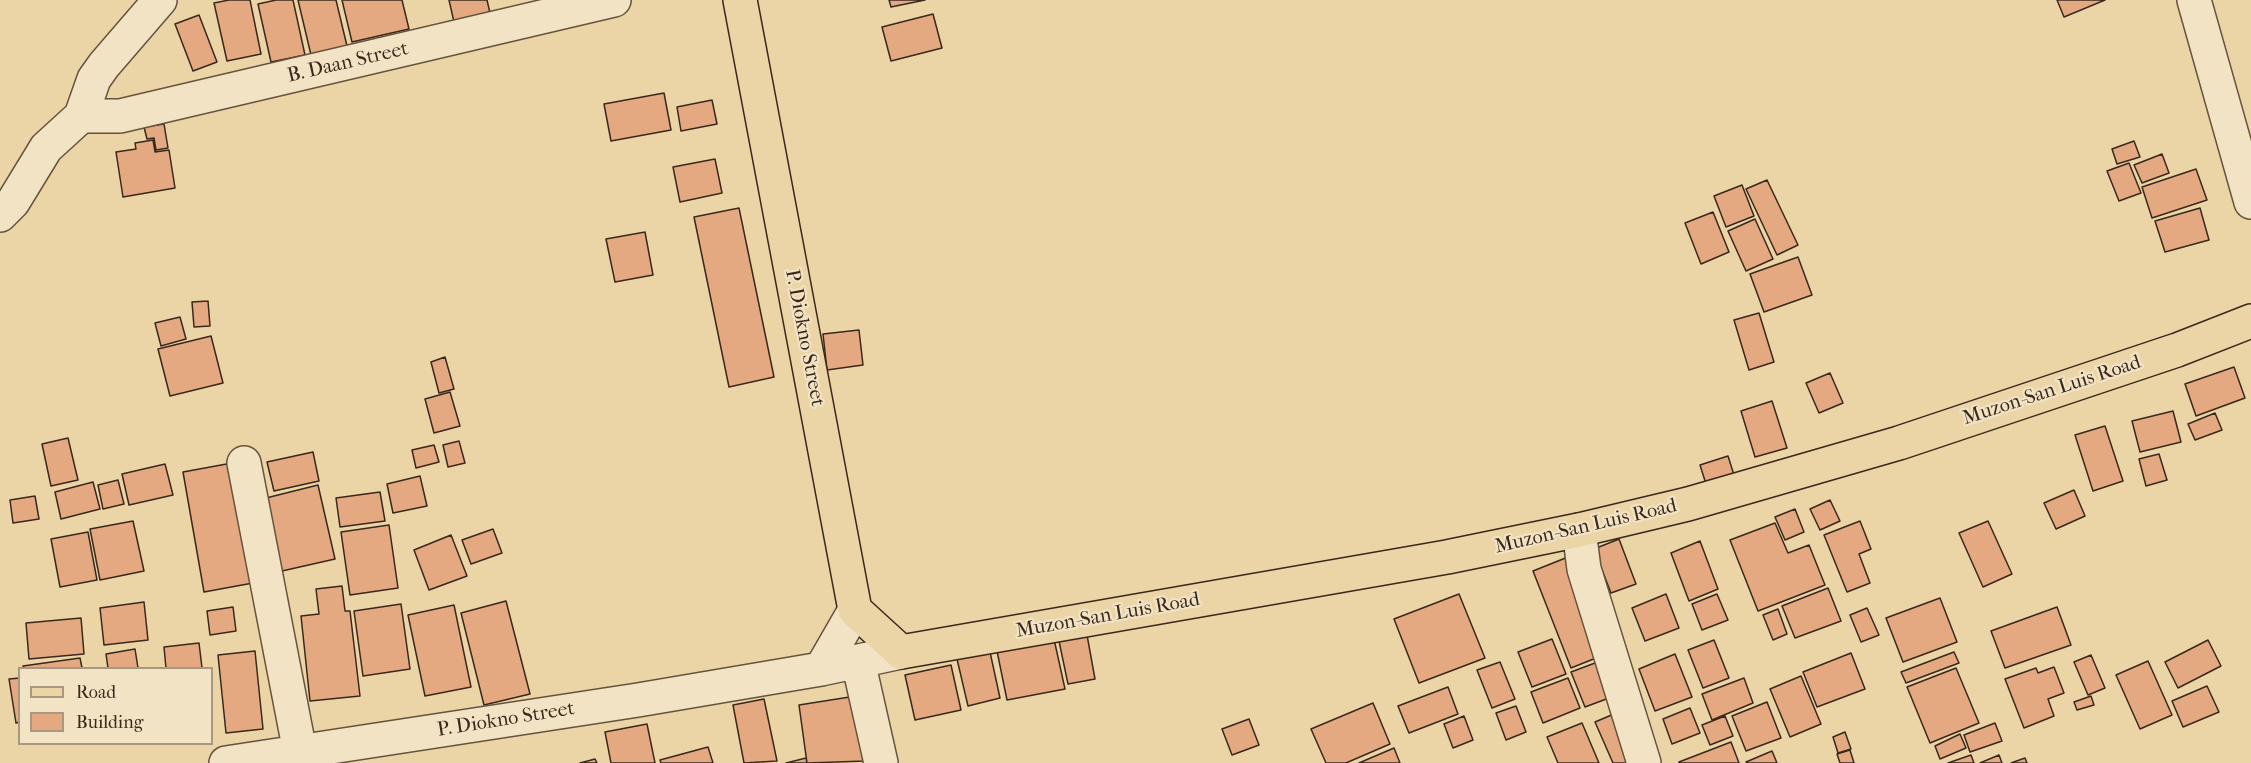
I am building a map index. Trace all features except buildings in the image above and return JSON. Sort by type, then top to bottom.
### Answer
[{"type":"main road","name":"P. Diokno Street","points":[[740,0],[855,610]]},
{"type":"main road","name":"Muzon-San Luis Road","points":[[901,652],[1447,557],[1579,530],[1698,501],[1899,443],[2177,350],[2251,321]]},
{"type":"main road","points":[[855,610],[901,652]]},
{"type":"street","points":[[0,215],[18,195],[46,148],[81,116],[94,79],[99,72],[160,0]]},
{"type":"street","points":[[2194,0],[2251,202]]},
{"type":"street","name":"B. Daan Street","points":[[81,116],[120,116],[595,2]]},
{"type":"street","points":[[244,463],[300,752]]},
{"type":"street","points":[[1579,530],[1584,569],[1644,763]]},
{"type":"street","points":[[821,669],[855,610]]},
{"type":"street","name":"P. Diokno Street","points":[[226,763],[300,752],[384,752],[901,652]]},
{"type":"street","points":[[858,661],[881,763]]}]
